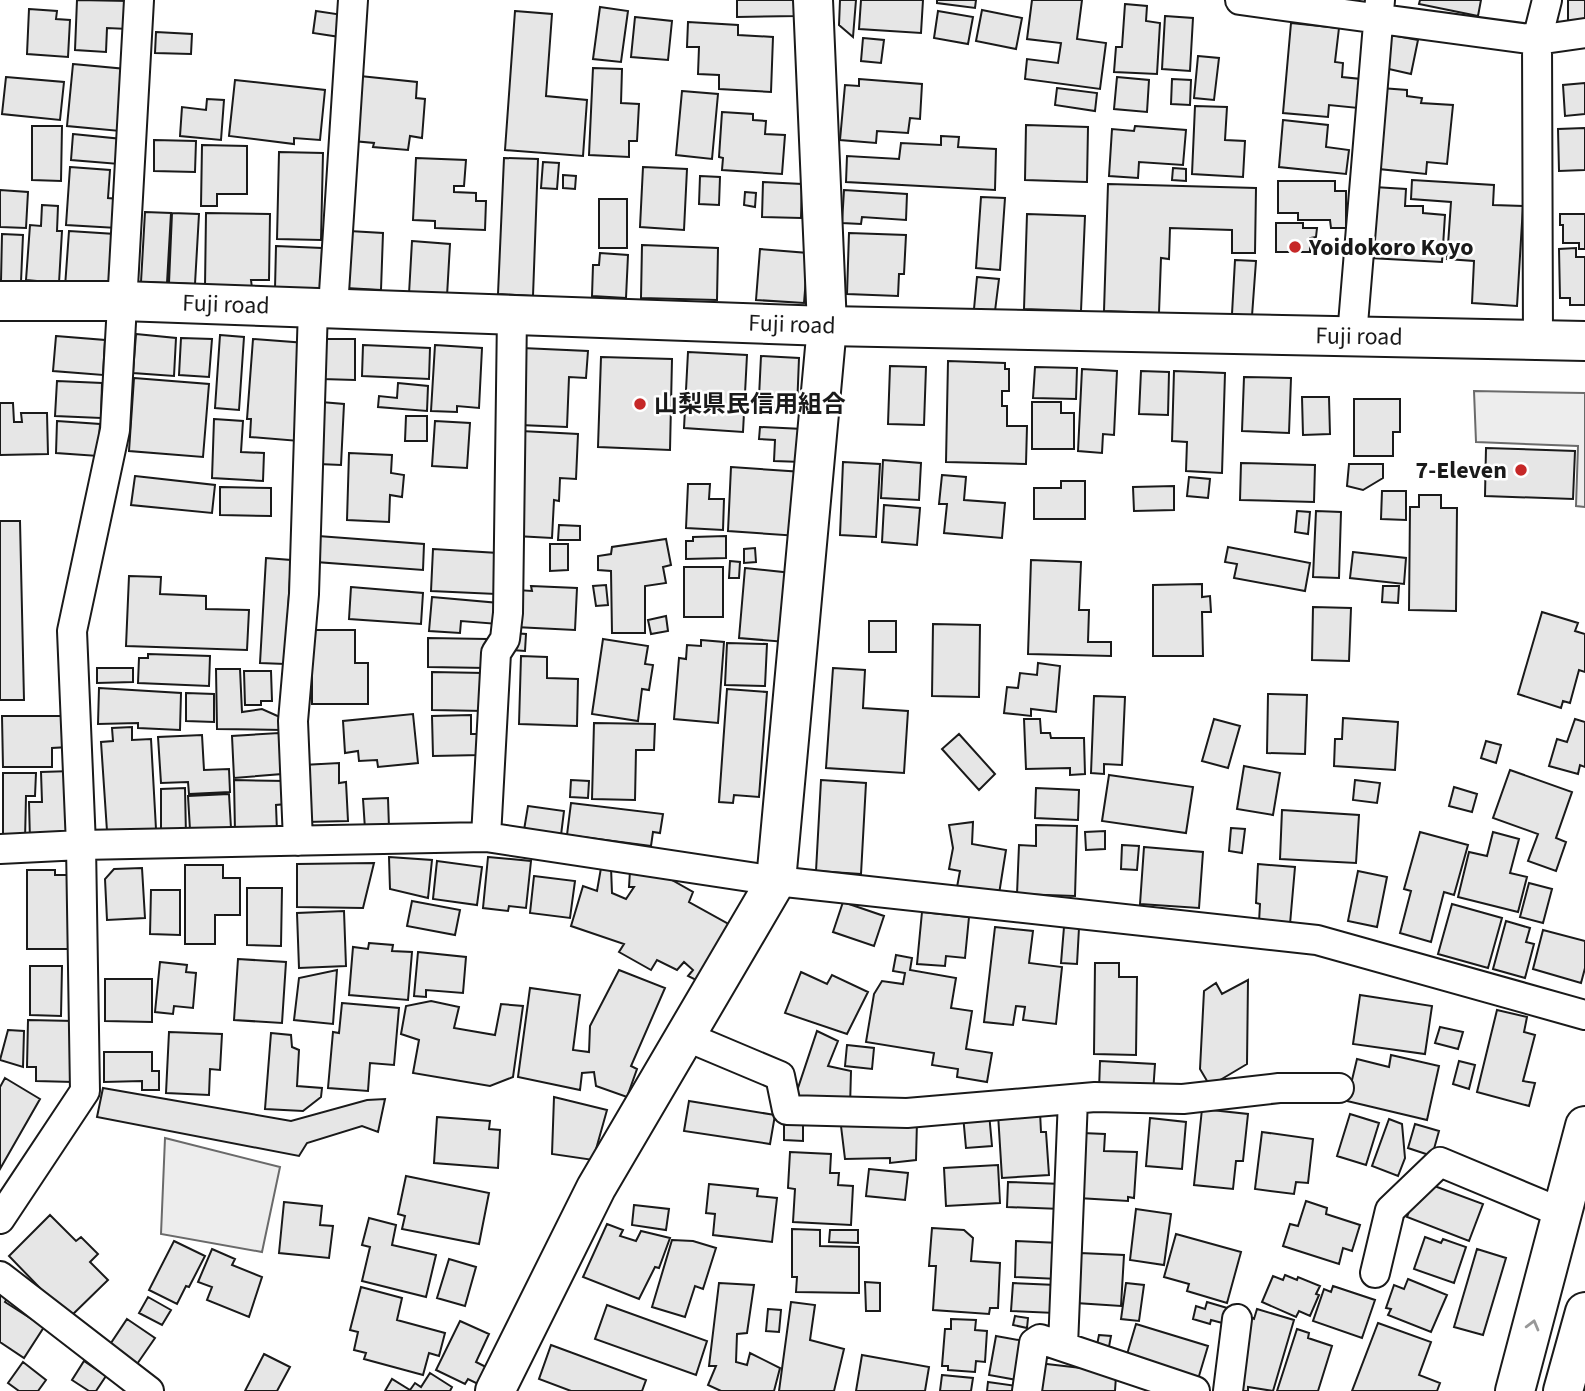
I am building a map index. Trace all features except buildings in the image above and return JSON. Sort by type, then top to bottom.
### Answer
[{"type":"main road","points":[[495,1391],[596,1188],[776,881],[827,326],[813,0]]},
{"type":"main road","name":"Fuji road","points":[[0,301],[122,301],[827,326],[1585,341]]},
{"type":"main road","points":[[1515,1391],[1585,1126]]},
{"type":"main road","points":[[1563,1391],[1585,1312]]},
{"type":"street","points":[[0,1219],[85,1091],[72,631],[115,430],[139,0]]},
{"type":"street","points":[[298,841],[293,721],[323,308],[353,0]]},
{"type":"street","points":[[1240,0],[1379,9],[1537,40],[1585,33]]},
{"type":"street","points":[[1538,339],[1537,40],[1546,0]]},
{"type":"street","points":[[1352,336],[1379,9]]},
{"type":"street","points":[[486,837],[496,653],[505,639],[508,613],[512,315]]},
{"type":"street","points":[[0,849],[486,837],[776,881],[1317,940],[1585,1014]]},
{"type":"street","points":[[685,1036],[780,1076],[787,1110],[906,1113],[1095,1097],[1183,1099],[1279,1088],[1339,1088]]},
{"type":"street","points":[[1063,1346],[1073,1099]]},
{"type":"street","points":[[1375,1273],[1390,1210],[1440,1162],[1562,1213]]},
{"type":"street","points":[[0,1276],[149,1391]]},
{"type":"street","points":[[1228,1391],[1237,1319]]},
{"type":"street","points":[[1027,1391],[1034,1343],[1040,1339],[1195,1391]]},
{"type":"shaded area","points":[[1474,391],[1585,393],[1585,507],[1576,506],[1578,446],[1476,442]]},
{"type":"shaded area","points":[[165,1138],[280,1167],[262,1252],[161,1234]]},
{"type":"place","name":"Yoidokoro Koyo","points":[[1295,247]]},
{"type":"place","name":"山梨県民信用組合","points":[[640,404]]},
{"type":"place","name":"7-Eleven","points":[[1521,470]]}]
